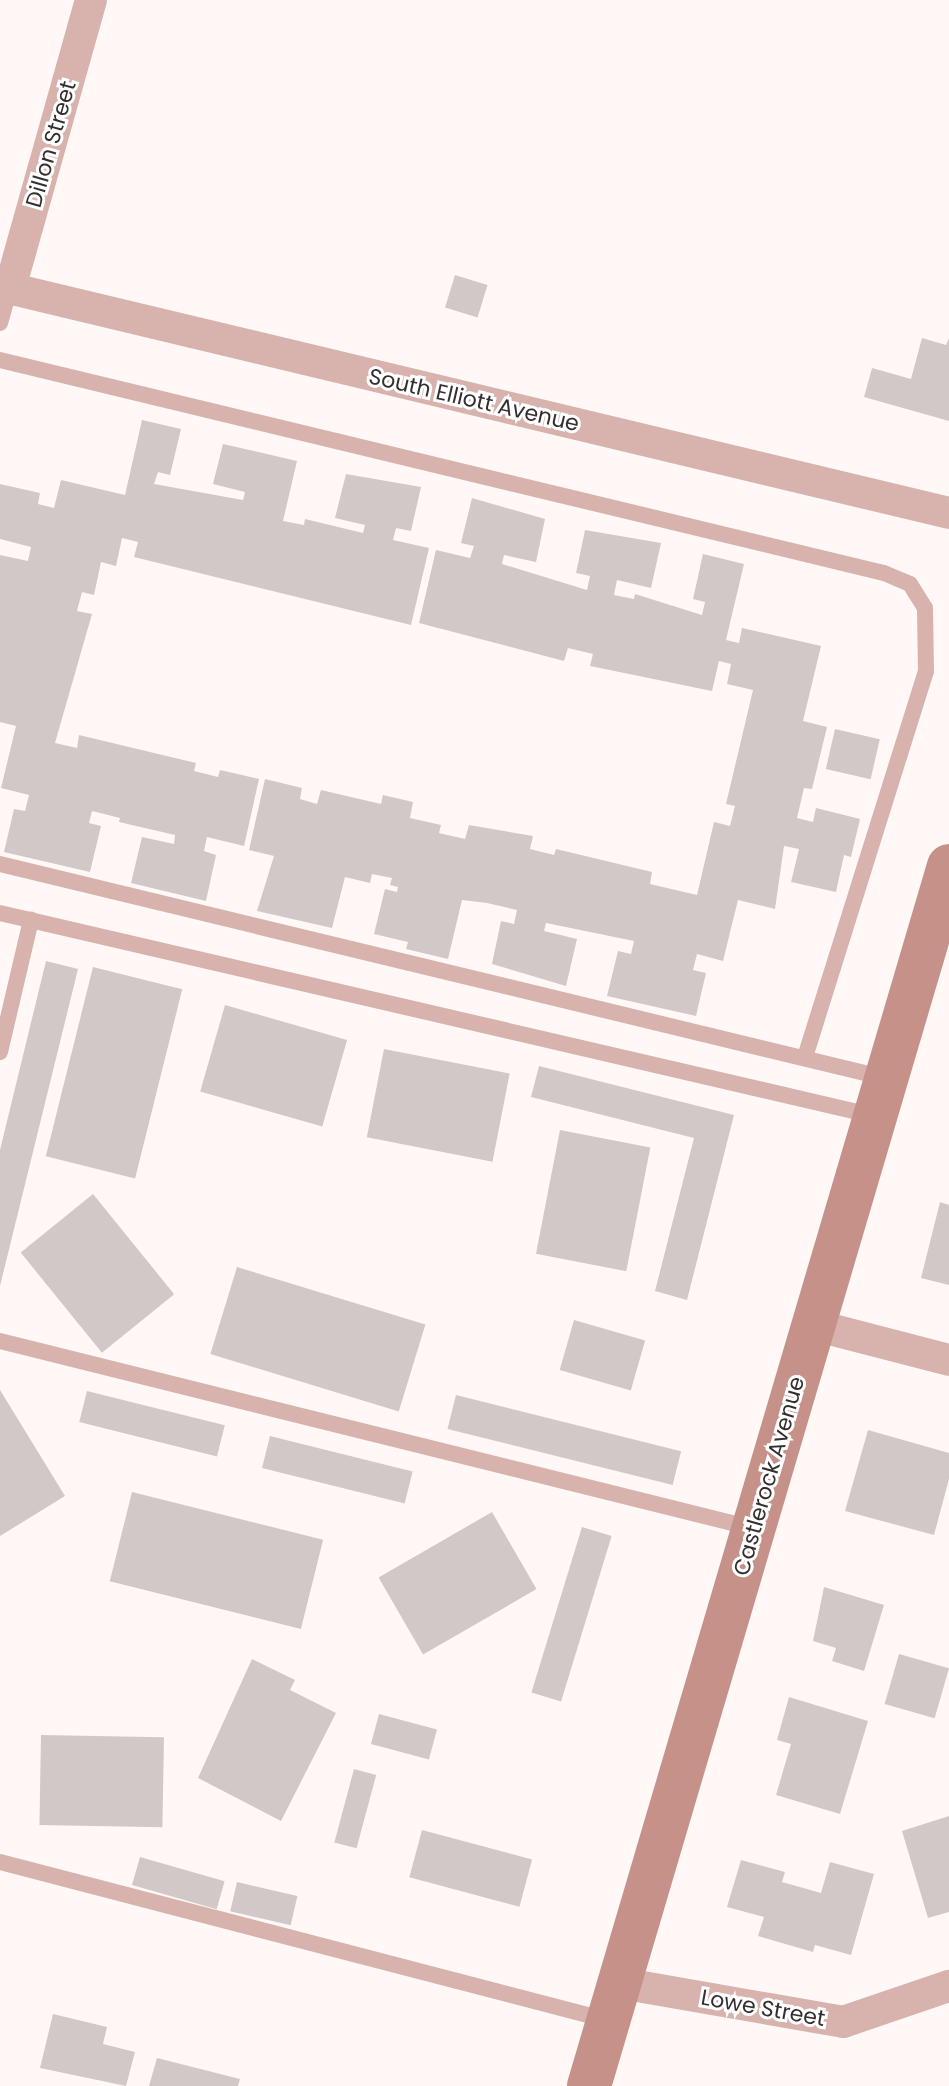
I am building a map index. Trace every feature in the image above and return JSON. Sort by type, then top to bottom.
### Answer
[{"type":"street","name":"Dillon Street","points":[[5,287],[91,0]]},
{"type":"street","name":"South Elliott Avenue","points":[[5,287],[949,513]]},
{"type":"street","name":"Castlerock Avenue","points":[[589,2086],[949,866]]},
{"type":"street","points":[[814,1325],[949,1360]]},
{"type":"street","name":"Lowe Street","points":[[614,2001],[843,2022],[949,1986]]},
{"type":"lane","points":[[0,323],[5,287]]},
{"type":"lane","points":[[0,360],[884,573],[910,584],[925,608],[926,671],[805,1058]]},
{"type":"lane","points":[[0,864],[805,1058],[881,1097]]},
{"type":"lane","points":[[0,913],[881,1097]]},
{"type":"lane","points":[[0,1052],[31,920]]},
{"type":"lane","points":[[0,1341],[754,1528]]},
{"type":"lane","points":[[0,1862],[614,2001]]},
{"type":"building","points":[[455,275],[488,285],[478,317],[445,308]]},
{"type":"building","points":[[922,338],[946,345],[949,338],[949,421],[864,397],[872,368],[911,379]]},
{"type":"building","points":[[142,420],[181,429],[170,475],[158,472],[154,484],[243,500],[245,492],[213,484],[223,444],[297,461],[283,521],[304,525],[305,519],[363,533],[365,525],[335,518],[346,474],[421,487],[411,531],[396,528],[393,540],[429,548],[411,625],[134,557],[138,542],[122,538],[116,566],[101,562],[94,595],[82,592],[77,611],[92,614],[55,743],[77,748],[79,735],[196,763],[194,771],[218,777],[220,770],[259,779],[244,846],[207,837],[204,851],[216,855],[206,901],[131,883],[142,837],[174,844],[175,835],[119,822],[120,818],[92,811],[89,823],[101,826],[90,872],[4,852],[14,809],[25,811],[29,795],[1,788],[16,726],[0,722],[0,555],[28,561],[31,547],[0,539],[0,484],[40,493],[38,504],[54,508],[61,480],[125,495]]},
{"type":"building","points":[[472,498],[545,519],[536,562],[504,555],[502,564],[587,590],[590,576],[576,573],[585,530],[661,543],[651,588],[617,580],[614,595],[634,599],[635,594],[702,615],[705,602],[693,599],[703,554],[744,564],[726,640],[739,643],[742,628],[821,646],[803,721],[827,727],[812,789],[804,788],[797,818],[813,822],[816,808],[860,819],[851,857],[844,855],[836,892],[791,882],[799,849],[784,846],[775,909],[738,900],[723,961],[697,954],[693,970],[706,973],[696,1016],[607,996],[618,951],[631,954],[634,941],[546,923],[544,931],[577,939],[566,986],[492,964],[501,921],[514,924],[517,910],[487,903],[462,900],[448,959],[406,949],[408,942],[374,934],[385,889],[397,892],[398,887],[390,885],[392,878],[372,874],[370,883],[345,877],[332,928],[257,911],[274,856],[249,850],[265,779],[302,788],[300,799],[317,804],[321,790],[381,804],[383,795],[413,802],[410,818],[441,825],[439,833],[465,839],[469,825],[533,836],[530,849],[554,855],[556,849],[652,872],[650,884],[697,895],[714,822],[730,826],[735,806],[726,804],[753,690],[727,684],[731,664],[719,661],[712,691],[590,666],[593,654],[568,648],[564,661],[419,623],[436,550],[470,558],[474,546],[461,543]]},
{"type":"building","points":[[835,729],[880,739],[871,779],[826,769]]},
{"type":"building","points":[[46,961],[78,969],[0,1286],[0,1150]]},
{"type":"building","points":[[93,967],[182,989],[135,1178],[46,1156]]},
{"type":"building","points":[[225,1005],[347,1040],[322,1127],[200,1092]]},
{"type":"building","points":[[384,1049],[510,1073],[492,1162],[367,1137]]},
{"type":"building","points":[[539,1066],[734,1115],[687,1300],[655,1291],[694,1138],[531,1097]]},
{"type":"building","points":[[560,1130],[650,1148],[626,1271],[536,1254]]},
{"type":"building","points":[[93,1194],[174,1294],[102,1353],[21,1253]]},
{"type":"building","points":[[940,1202],[949,1205],[949,1285],[921,1278]]},
{"type":"building","points":[[237,1267],[425,1325],[399,1412],[210,1354]]},
{"type":"building","points":[[574,1320],[645,1340],[631,1390],[560,1370]]},
{"type":"building","points":[[0,1390],[65,1496],[0,1536]]},
{"type":"building","points":[[87,1391],[225,1425],[217,1456],[79,1422]]},
{"type":"building","points":[[456,1395],[681,1451],[673,1485],[448,1429]]},
{"type":"building","points":[[868,1430],[949,1453],[949,1479],[934,1535],[845,1511]]},
{"type":"building","points":[[270,1436],[413,1472],[405,1504],[262,1468]]},
{"type":"building","points":[[132,1492],[323,1540],[301,1629],[110,1581]]},
{"type":"building","points":[[492,1512],[536,1589],[423,1655],[379,1578]]},
{"type":"building","points":[[582,1527],[612,1536],[561,1702],[531,1692]]},
{"type":"building","points":[[824,1587],[884,1605],[864,1671],[832,1661],[836,1648],[813,1641]]},
{"type":"building","points":[[899,1654],[949,1668],[935,1718],[885,1704]]},
{"type":"building","points":[[252,1659],[295,1680],[290,1690],[336,1713],[281,1821],[198,1778]]},
{"type":"building","points":[[789,1697],[868,1721],[840,1814],[776,1795],[791,1744],[777,1740]]},
{"type":"building","points":[[379,1714],[437,1730],[429,1759],[371,1744]]},
{"type":"building","points":[[41,1735],[164,1737],[162,1827],[39,1825]]},
{"type":"building","points":[[354,1769],[376,1775],[357,1848],[334,1842]]},
{"type":"building","points":[[949,1816],[949,1912],[928,1918],[902,1831]]},
{"type":"building","points":[[422,1830],[532,1860],[519,1907],[409,1877]]},
{"type":"building","points":[[140,1857],[225,1881],[217,1909],[132,1885]]},
{"type":"building","points":[[741,1860],[785,1872],[782,1882],[821,1893],[830,1862],[874,1874],[851,1955],[815,1945],[813,1952],[758,1936],[764,1917],[727,1907]]},
{"type":"building","points":[[237,1882],[297,1896],[291,1925],[230,1911]]},
{"type":"building","points":[[53,2014],[107,2027],[103,2044],[135,2052],[126,2086],[40,2068]]},
{"type":"building","points":[[157,2058],[240,2079],[238,2086],[149,2086]]}]
